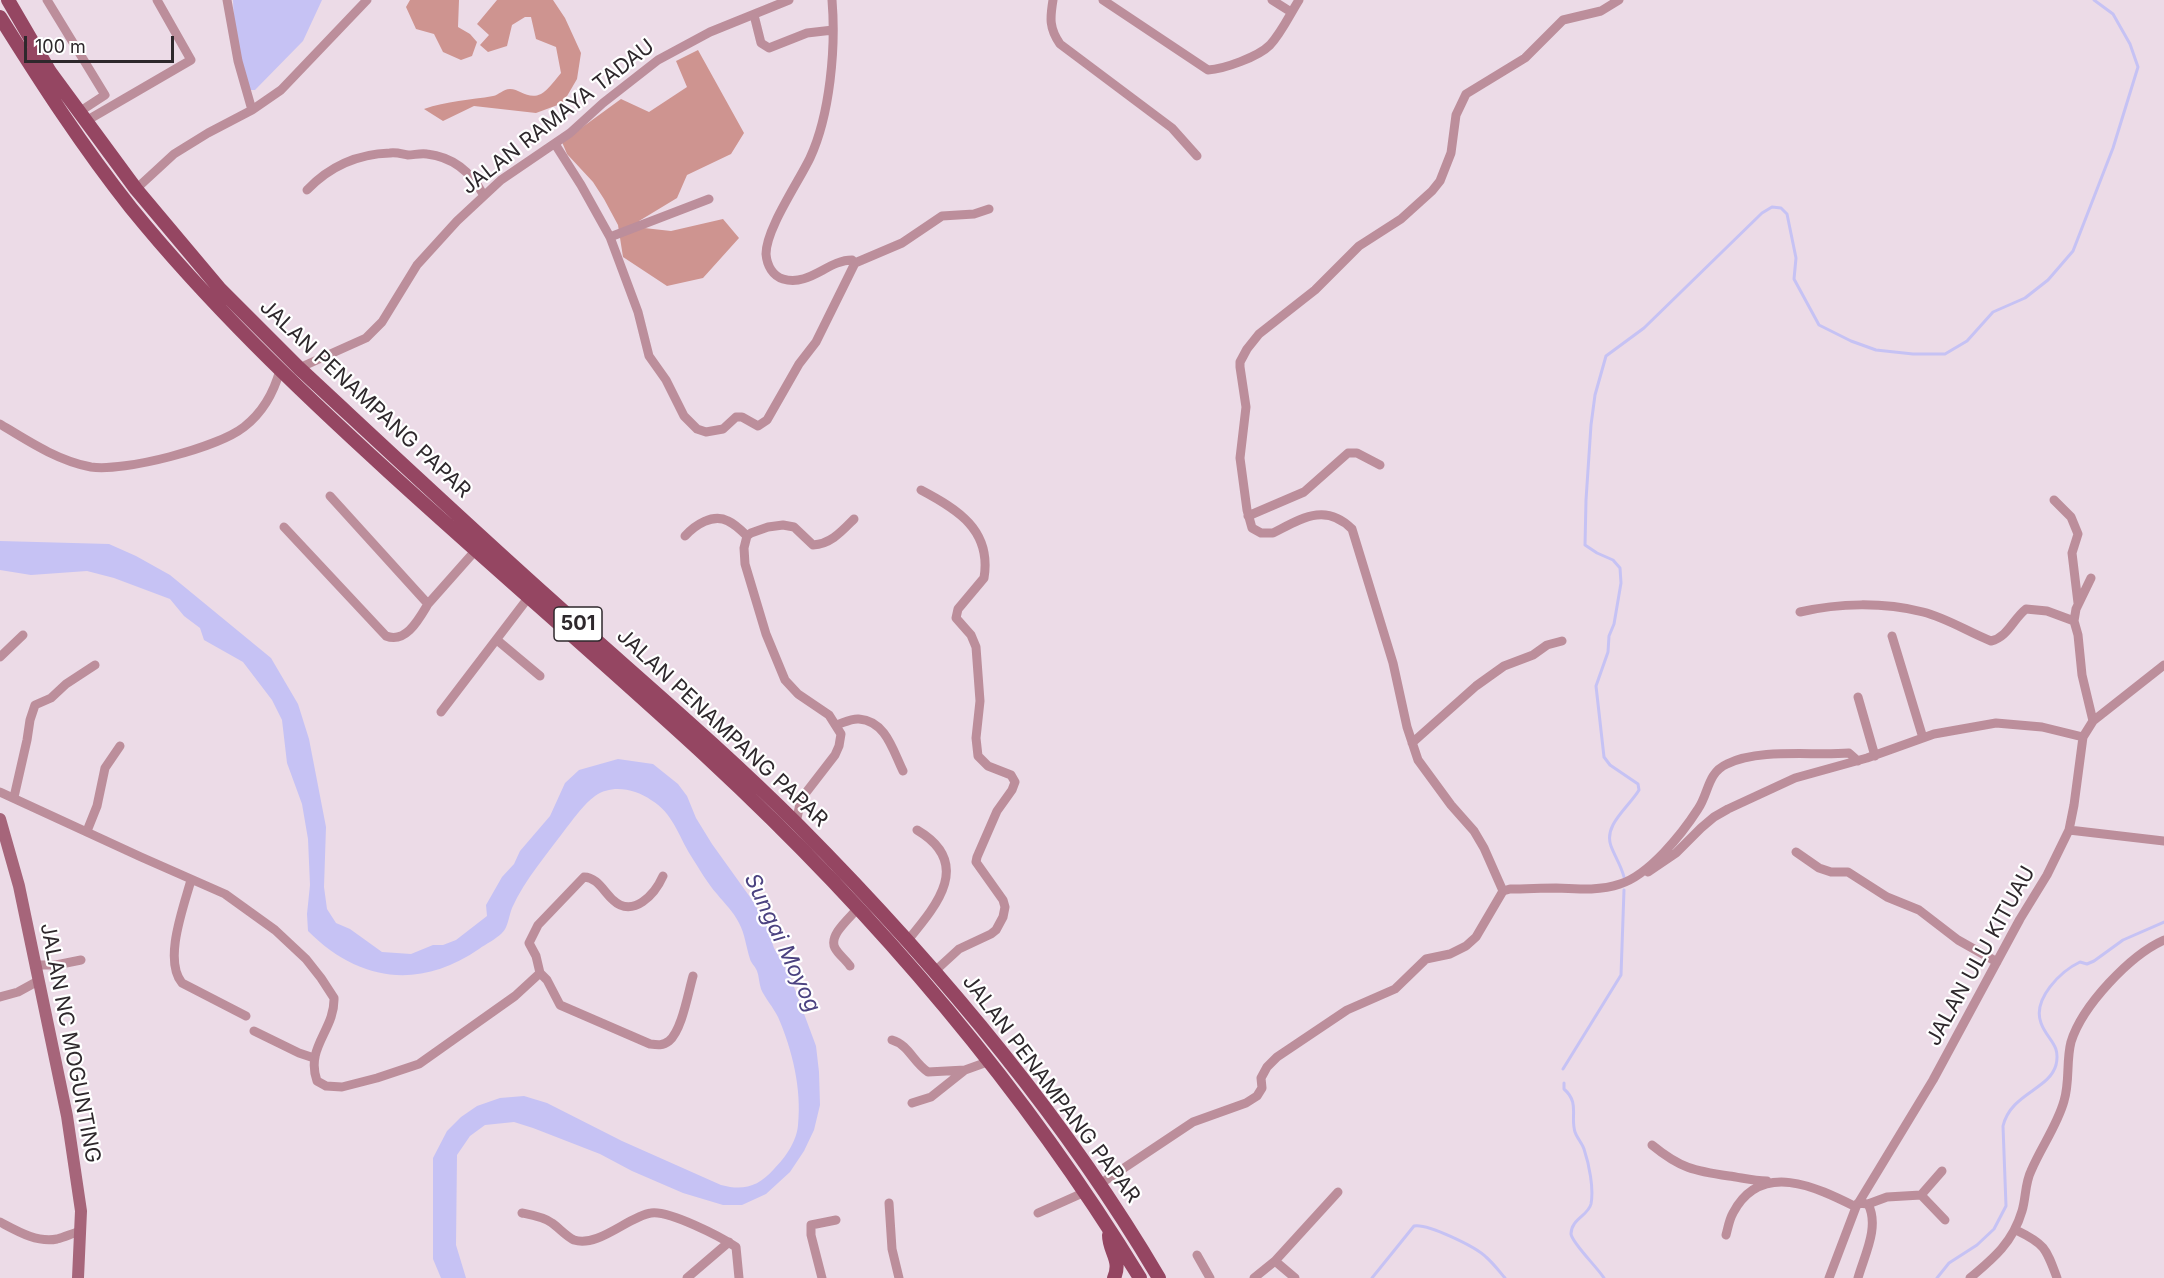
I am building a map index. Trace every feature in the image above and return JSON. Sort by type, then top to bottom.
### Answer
[{"type":"main road","name":"JALAN PENAMPANG PAPAR","points":[[8,0],[50,72],[136,189],[220,289],[299,368],[796,823],[908,940],[1005,1057],[1100,1184],[1158,1277]]},
{"type":"main road","name":"JALAN PENAMPANG PAPAR","points":[[0,17],[60,112],[133,210],[214,302],[280,370],[475,551],[710,759],[815,862],[858,908],[951,1012],[990,1062],[1109,1227],[1137,1277]]},
{"type":"main road","points":[[1109,1227],[1109,1245],[1116,1258],[1118,1269],[1114,1278]]},
{"type":"street","points":[[47,0],[105,95],[83,116]]},
{"type":"street","points":[[83,116],[191,60],[157,0]]},
{"type":"street","points":[[227,0],[238,62],[252,110]]},
{"type":"street","points":[[136,189],[174,154],[252,110],[281,90],[367,0]]},
{"type":"street","name":"JALAN RAMAYA TADAU","points":[[299,368],[366,338],[382,322],[417,265],[484,196],[501,180],[555,144],[658,60],[689,42],[789,0]]},
{"type":"street","points":[[832,0],[832,55],[817,141],[779,216],[766,255],[773,274],[793,281],[810,277],[847,260],[855,263]]},
{"type":"street","points":[[1053,0],[1050,24],[1060,44],[1172,128],[1197,156]]},
{"type":"street","points":[[1103,0],[1208,70],[1229,66],[1271,44],[1299,0]]},
{"type":"street","points":[[1272,0],[1291,12]]},
{"type":"street","points":[[1503,891],[1474,831],[1451,805],[1418,760],[1390,653],[1352,529],[1337,518],[1308,515],[1274,533],[1267,534],[1252,528],[1248,516],[1240,458],[1246,407],[1240,362],[1246,349],[1259,334],[1315,290],[1359,246],[1401,219],[1432,191],[1440,181],[1451,153],[1456,115],[1466,94],[1525,58],[1563,20],[1601,11],[1619,0]]},
{"type":"street","points":[[754,15],[761,43],[768,48],[807,33],[833,30]]},
{"type":"street","points":[[555,144],[610,237],[638,312],[652,362],[666,380],[688,423],[705,432],[723,429],[736,417],[741,417],[758,426],[767,420],[799,364],[822,333],[855,263],[902,243],[942,216],[974,214],[989,209]]},
{"type":"street","points":[[307,190],[335,166],[375,155],[426,154],[456,163],[477,183],[484,196]]},
{"type":"street","points":[[610,237],[709,200]]},
{"type":"street","points":[[0,424],[53,454],[84,465],[101,468],[135,464],[186,452],[237,432],[256,416],[263,406],[276,384],[280,370]]},
{"type":"street","points":[[1248,516],[1304,492],[1348,453],[1356,453],[1380,465]]},
{"type":"street","points":[[921,490],[962,514],[976,531],[983,548],[984,579],[958,609],[957,618],[971,635],[976,647],[981,700],[976,738],[978,756],[988,766],[1011,775],[1015,782],[997,811],[976,862],[1003,900],[1005,907],[1003,917],[991,934],[960,949],[935,971]]},
{"type":"street","points":[[330,496],[428,604]]},
{"type":"street","points":[[2054,500],[2071,517],[2078,534],[2072,553],[2079,603]]},
{"type":"street","points":[[684,536],[704,522],[721,519],[729,521],[747,536]]},
{"type":"street","points":[[796,823],[801,799],[839,746],[841,734],[829,715],[798,694],[790,687],[782,674],[766,634],[745,564],[744,548],[747,536],[757,530],[790,526],[795,527],[810,543],[819,545],[830,541],[854,519]]},
{"type":"street","points":[[284,527],[386,636],[392,638],[402,637],[475,551]]},
{"type":"street","points":[[2091,578],[2076,609],[2074,621],[2078,635],[2082,675],[2093,721]]},
{"type":"street","points":[[441,712],[528,598]]},
{"type":"street","points":[[1800,612],[1826,606],[1867,605],[1896,608],[1923,612],[1991,640],[2005,634],[2026,609],[2047,611],[2074,621]]},
{"type":"street","points":[[0,657],[23,635]]},
{"type":"street","points":[[1892,636],[1923,738]]},
{"type":"street","points":[[497,640],[540,676]]},
{"type":"street","points":[[1412,743],[1476,686],[1501,668],[1533,655],[1547,645],[1562,641]]},
{"type":"street","points":[[14,797],[35,705],[51,698],[66,684],[95,665]]},
{"type":"street","name":"JALAN ULU KITUAU","points":[[1830,1278],[1861,1205],[2047,875],[2069,830],[2083,737],[2093,721],[2164,665]]},
{"type":"street","points":[[1858,697],[1875,756]]},
{"type":"street","points":[[836,725],[858,718],[873,722],[881,728],[903,771]]},
{"type":"street","points":[[1635,876],[1646,873],[1676,853],[1714,817],[1728,809],[1795,778],[1875,756],[1934,734],[1996,723],[2042,727],[2083,737]]},
{"type":"street","points":[[87,831],[97,806],[105,768],[120,746]]},
{"type":"street","points":[[1701,828],[1701,806],[1707,786],[1717,770],[1728,763],[1742,759],[1800,753],[1849,753],[1858,761]]},
{"type":"street","points":[[0,792],[225,894],[275,930],[306,959],[334,998],[331,1020],[314,1058],[313,1066],[317,1081],[321,1084],[333,1087],[377,1078],[414,1066],[443,1049],[515,996],[540,973]]},
{"type":"street","points":[[1100,1184],[1193,1122],[1246,1103],[1257,1096],[1262,1088],[1262,1078],[1267,1067],[1277,1057],[1347,1010],[1395,989],[1426,959],[1449,954],[1466,946],[1476,937],[1503,891],[1603,887],[1622,884],[1661,854],[1701,806]]},
{"type":"street","name":"JALAN NC MOGUNTING","points":[[0,819],[19,886],[67,1116],[81,1211],[78,1278]]},
{"type":"street","points":[[908,940],[940,898],[946,875],[945,862],[935,844],[917,830]]},
{"type":"street","points":[[2069,830],[2164,842]]},
{"type":"street","points":[[1796,852],[1819,868],[1831,872],[1848,872],[1887,897],[1919,910],[1945,931],[1997,962]]},
{"type":"street","points":[[663,876],[649,898],[641,904],[627,906],[612,900],[593,879],[584,877],[538,925],[529,943],[536,956],[540,973],[547,980],[560,1005],[642,1042],[657,1045],[668,1042],[672,1038],[684,1010],[693,976]]},
{"type":"street","points":[[191,880],[176,937],[174,963],[176,977],[189,988],[246,1016]]},
{"type":"street","points":[[850,966],[833,943],[858,908]]},
{"type":"street","points":[[1970,1278],[2001,1250],[2016,1230],[2023,1209],[2029,1176],[2063,1106],[2067,1089],[2071,1042],[2078,1027],[2106,986],[2126,965],[2153,945],[2164,940]]},
{"type":"street","points":[[36,965],[56,965],[81,960]]},
{"type":"street","points":[[0,998],[18,992],[38,981]]},
{"type":"street","points":[[254,1031],[314,1058]]},
{"type":"street","points":[[892,1040],[902,1044],[928,1072],[965,1070],[990,1062]]},
{"type":"street","points":[[912,1103],[931,1097],[965,1070]]},
{"type":"street","points":[[1652,1145],[1671,1160],[1689,1169],[1750,1181],[1782,1181],[1813,1188],[1861,1205],[1872,1212],[1872,1228],[1858,1278]]},
{"type":"street","points":[[1861,1205],[1887,1197],[1921,1195],[1942,1171]]},
{"type":"street","points":[[1726,1235],[1732,1214],[1750,1191],[1761,1185],[1782,1181]]},
{"type":"street","points":[[1038,1213],[1085,1192]]},
{"type":"street","points":[[1254,1278],[1275,1261],[1338,1192]]},
{"type":"street","points":[[1921,1195],[1945,1220]]},
{"type":"street","points":[[889,1203],[892,1249],[899,1278]]},
{"type":"street","points":[[522,1213],[550,1221],[574,1240],[592,1239],[645,1215],[660,1213],[703,1230],[736,1247],[739,1278]]},
{"type":"street","points":[[822,1278],[811,1235],[811,1225],[836,1220]]},
{"type":"street","points":[[0,1222],[27,1235],[42,1239],[57,1239],[81,1231]]},
{"type":"street","points":[[2016,1230],[2037,1240],[2042,1245],[2050,1258],[2057,1278]]},
{"type":"street","points":[[687,1278],[729,1242]]},
{"type":"street","points":[[1197,1255],[1210,1278]]},
{"type":"street","points":[[1275,1261],[1296,1278]]},
{"type":"street","points":[[1137,1277],[1148,1273],[1158,1277]]},
{"type":"shaded area","points":[[233,0],[322,0],[303,41],[255,90],[248,90],[234,24]]},
{"type":"shaded area","points":[[410,0],[459,0],[458,27],[470,34],[477,42],[472,56],[461,60],[443,52],[434,34],[416,29],[406,7]]},
{"type":"shaded area","points":[[497,0],[553,0],[565,18],[581,53],[577,79],[563,103],[536,113],[474,106],[443,121],[424,109],[450,102],[493,96],[508,89],[536,96],[546,90],[561,73],[556,47],[536,39],[531,17],[525,17],[512,25],[507,46],[488,52],[480,45],[489,35],[477,24]]},
{"type":"shaded area","points":[[698,50],[744,133],[731,154],[687,175],[677,198],[639,221],[644,228],[671,231],[723,219],[739,238],[703,278],[667,286],[623,257],[618,225],[593,182],[567,154],[562,142],[621,99],[649,112],[687,87],[676,61]]},
{"type":"shaded area","points":[[0,541],[109,544],[170,575],[271,658],[298,704],[309,739],[326,827],[324,887],[327,909],[336,923],[350,929],[382,952],[411,954],[433,945],[443,945],[456,940],[487,916],[486,905],[502,877],[514,864],[520,851],[550,816],[565,783],[579,770],[618,759],[653,764],[678,784],[687,796],[696,818],[712,844],[755,904],[767,927],[774,948],[790,976],[816,1046],[820,1105],[814,1130],[790,1172],[766,1194],[742,1205],[723,1205],[683,1193],[600,1154],[533,1128],[514,1122],[485,1125],[470,1136],[457,1155],[456,1245],[466,1278],[441,1278],[433,1259],[433,1158],[447,1131],[461,1117],[477,1106],[500,1098],[524,1096],[547,1103],[622,1141],[729,1187],[756,1184],[782,1160],[793,1143],[798,1125],[799,1097],[795,1070],[783,1029],[761,989],[757,971],[737,919],[706,880],[665,811],[638,793],[616,789],[595,796],[580,811],[523,887],[504,931],[479,949],[457,962],[434,971],[412,975],[369,970],[348,961],[308,931],[310,885],[308,839],[302,804],[287,763],[282,720],[272,700],[243,662],[204,640],[200,628],[184,616],[170,599],[114,578],[87,571],[31,575],[0,570]]},
{"type":"waterway","points":[[1624,877],[1609,838],[1618,816],[1639,790],[1638,784],[1610,765],[1604,757],[1596,686],[1608,652],[1609,636],[1614,624],[1621,583],[1620,568],[1613,560],[1585,545],[1591,425],[1595,395],[1606,356],[1644,328],[1762,213],[1772,207],[1781,208],[1787,214],[1796,258],[1794,279],[1819,325],[1876,350],[1913,354],[1945,354],[1967,341],[1993,312],[2025,298],[2048,280],[2073,251],[2113,148],[2138,67],[2130,44],[2113,14],[2094,0]]},
{"type":"waterway","points":[[1563,1069],[1621,975],[1624,890]]},
{"type":"waterway","points":[[1937,1278],[1949,1263],[1977,1245],[1994,1229],[2006,1206],[2003,1126],[2014,1106],[2046,1080],[2056,1065],[2057,1052],[2041,1023],[2039,1014],[2044,996],[2057,979],[2072,966],[2080,962],[2087,964],[2094,961],[2123,940],[2164,922]]},
{"type":"waterway","points":[[1564,1083],[1564,1089],[1572,1099],[1575,1132],[1586,1155],[1592,1191],[1591,1204],[1587,1212],[1574,1225],[1571,1234],[1604,1278]]},
{"type":"waterway","points":[[1372,1278],[1414,1226],[1440,1232],[1481,1253],[1505,1278]]},
{"type":"water label","name":"Sungai Moyog","points":[[782,943]]}]
